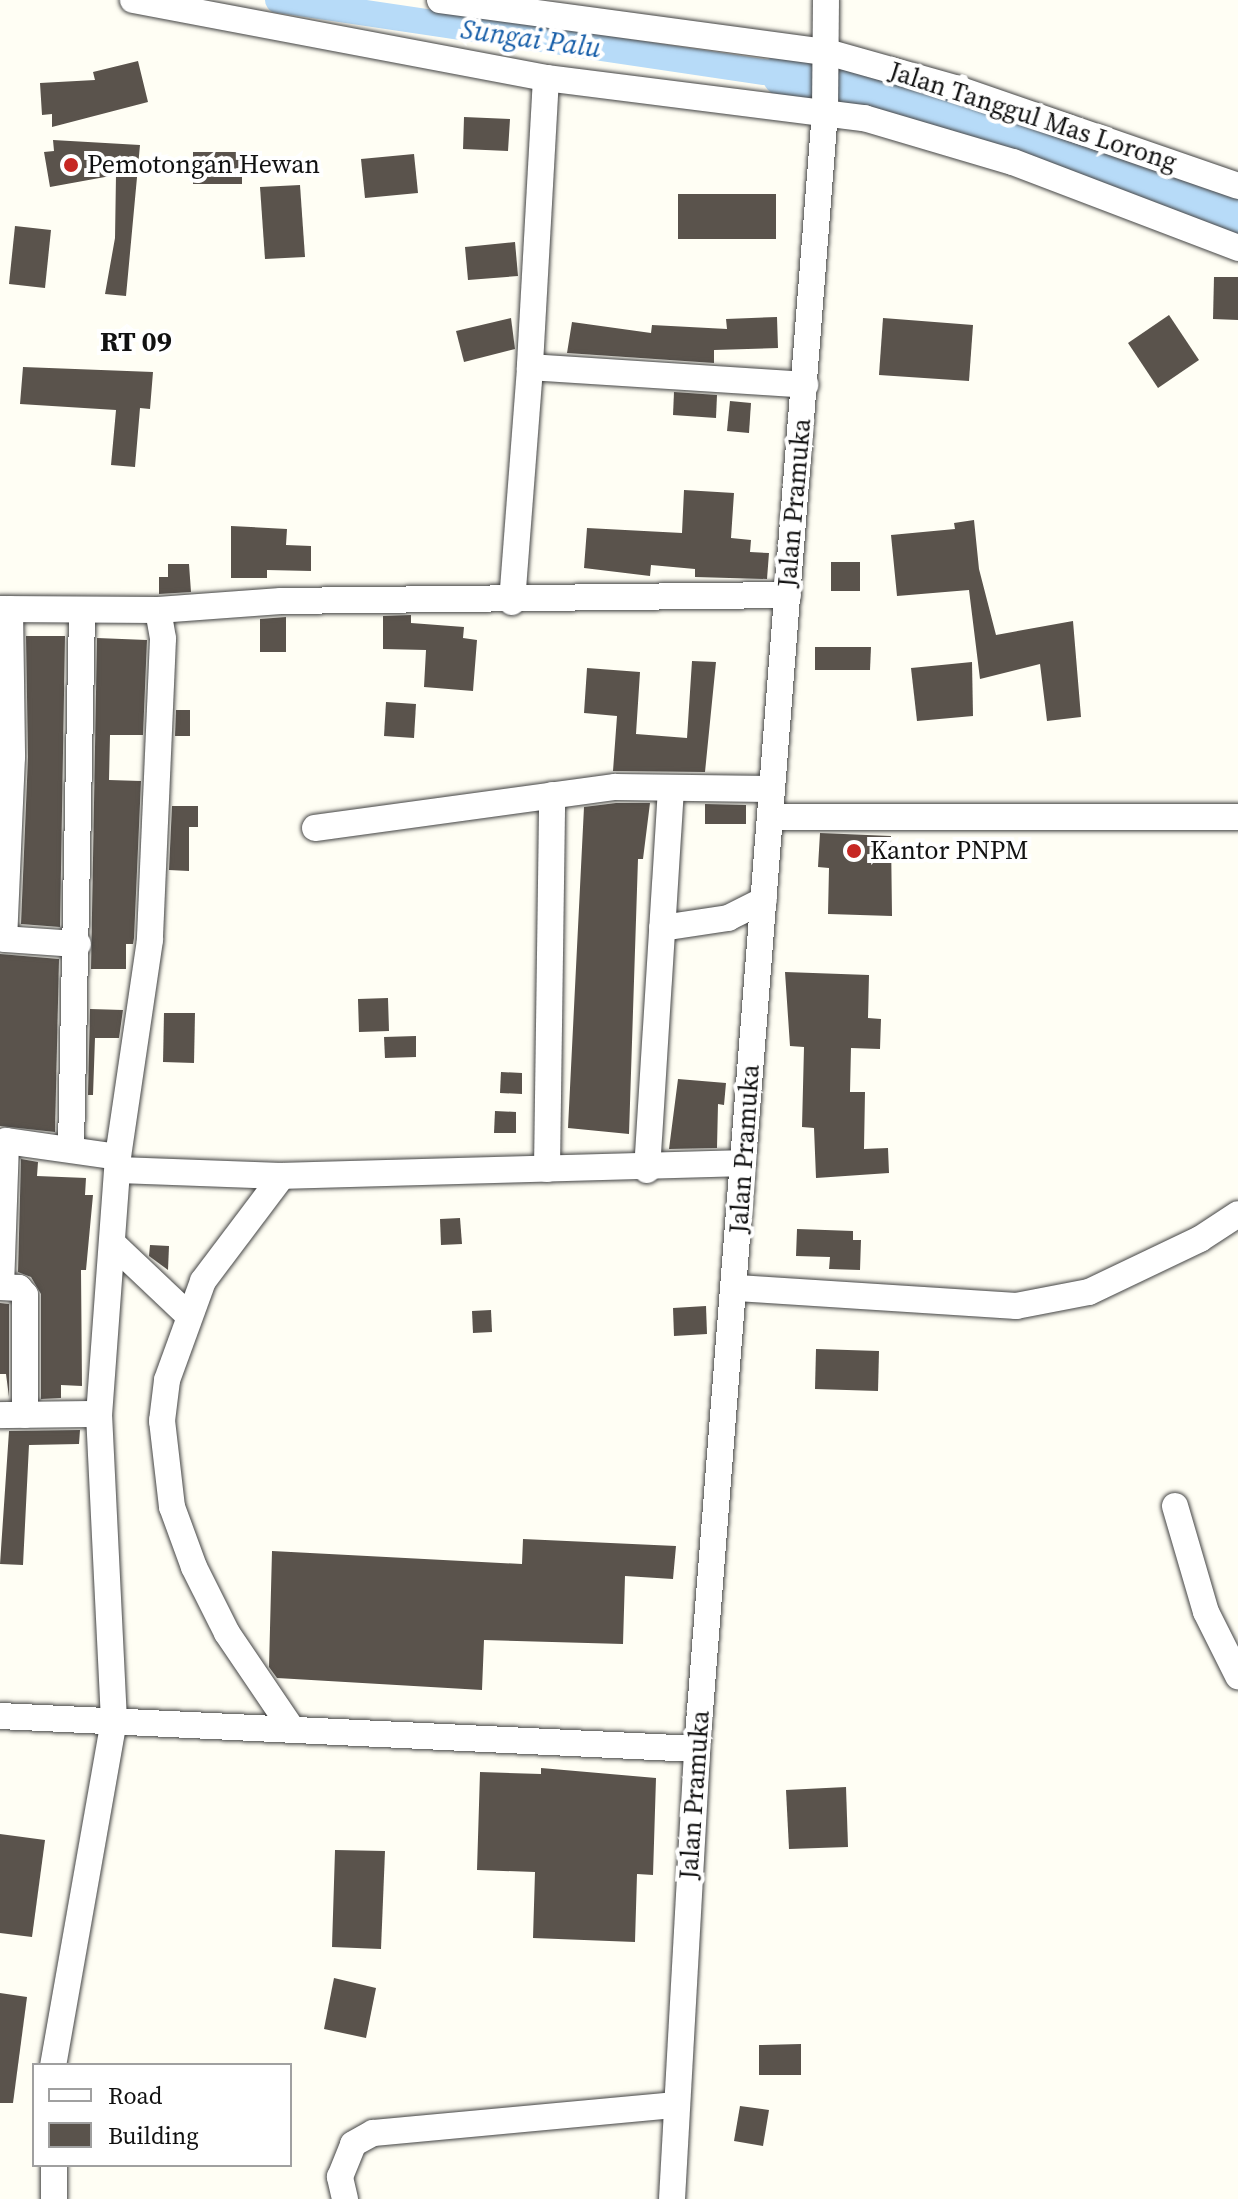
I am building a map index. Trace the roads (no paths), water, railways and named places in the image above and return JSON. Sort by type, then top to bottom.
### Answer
[{"type":"street","points":[[133,0],[546,78],[825,105],[966,146],[1238,248]]},
{"type":"street","name":"Jalan Tanggul Mas Lorong","points":[[440,0],[827,58],[955,88],[1238,186]]},
{"type":"street","points":[[826,0],[827,58]]},
{"type":"street","name":"Jalan Pramuka","points":[[672,2199],[697,1749],[737,1288],[770,789],[805,385],[827,58]]},
{"type":"street","points":[[512,602],[530,367],[546,78]]},
{"type":"street","points":[[530,367],[805,385]]},
{"type":"street","points":[[78,944],[4,939],[12,757],[5,609],[158,610],[281,601],[512,602],[788,595]]},
{"type":"street","points":[[53,2063],[114,1720],[99,1414],[118,1164],[150,940],[162,754],[163,639],[158,610]]},
{"type":"street","points":[[71,1147],[78,944],[82,611]]},
{"type":"street","points":[[315,828],[615,787],[770,789]]},
{"type":"street","points":[[647,1170],[671,789]]},
{"type":"street","points":[[547,1169],[552,795]]},
{"type":"street","points":[[770,817],[1238,817]]},
{"type":"street","points":[[662,928],[728,918],[764,900]]},
{"type":"street","points":[[99,1414],[12,1415],[25,1295],[19,1288],[1,1287],[6,1141],[71,1147],[118,1164],[282,1176],[547,1169],[647,1170],[743,1163]]},
{"type":"street","points":[[282,1176],[203,1281],[188,1315],[167,1380],[162,1421],[172,1507],[227,1633],[292,1729]]},
{"type":"street","points":[[737,1288],[1016,1306],[1089,1292],[1187,1246],[1238,1214]]},
{"type":"street","points":[[113,1244],[188,1315]]},
{"type":"street","points":[[1175,1506],[1206,1612],[1238,1676]]},
{"type":"street","points":[[0,1716],[697,1749]]},
{"type":"street","points":[[345,2199],[340,2177],[353,2144],[373,2133],[677,2105]]},
{"type":"street","points":[[54,2167],[54,2199]]},
{"type":"waterway","name":"Sungai Palu","points":[[278,0],[784,75]]},
{"type":"waterway","points":[[784,75],[866,92],[1238,216]]},
{"type":"place","name":"Pemotongan Hewan","points":[[71,165]]},
{"type":"place","name":"Kantor PNPM","points":[[854,851]]},
{"type":"district","name":"RT 09","points":[[136,341]]}]
